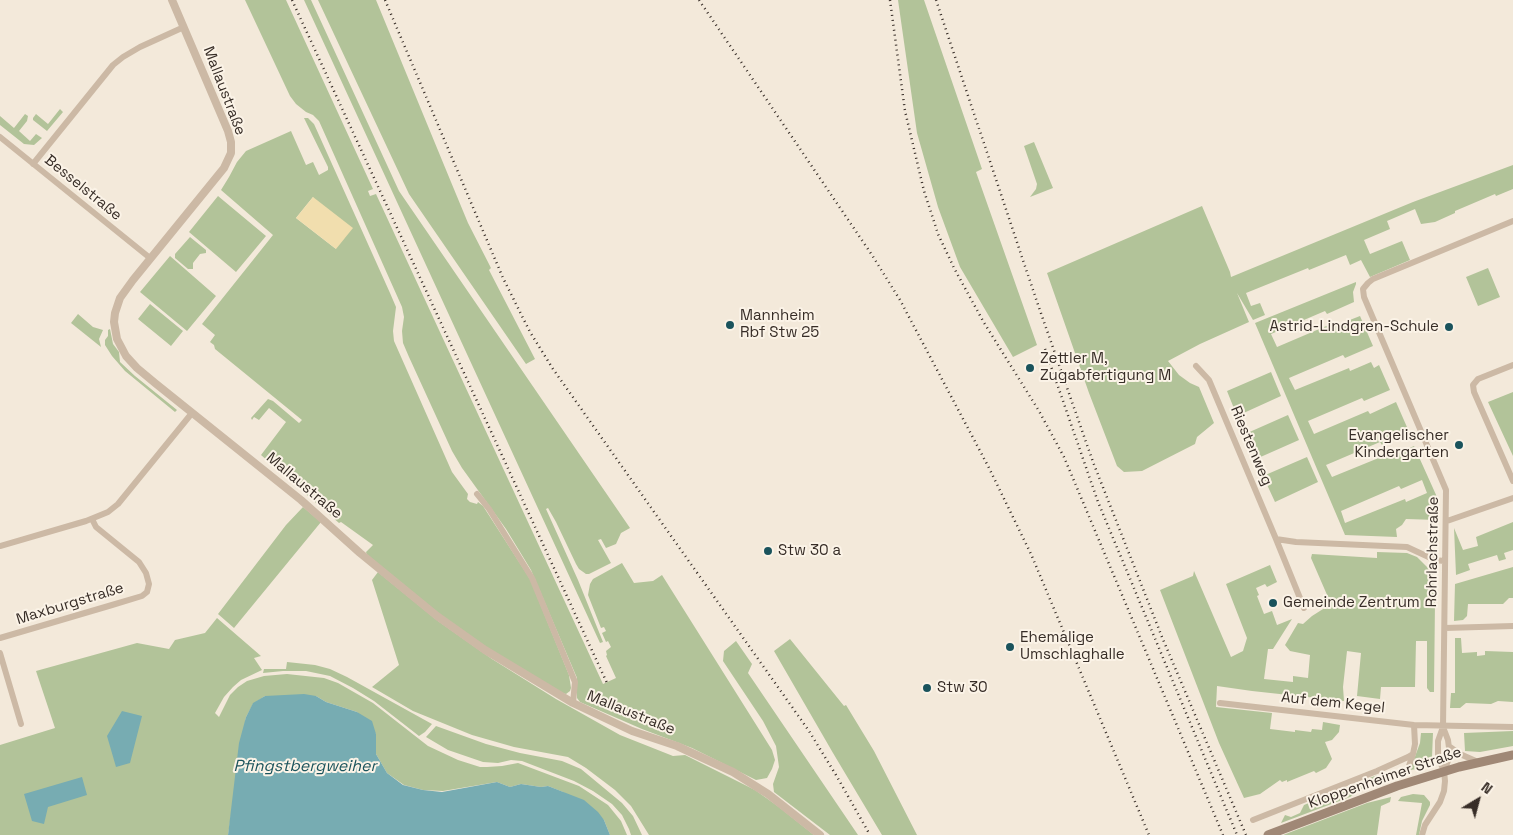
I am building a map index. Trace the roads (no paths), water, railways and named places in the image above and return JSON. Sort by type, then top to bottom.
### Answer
[{"type":"main road","name":"Kloppenheimer Straße","points":[[1270,834],[1398,786],[1444,771],[1513,755]]},
{"type":"street","name":"Mallaustraße","points":[[172,0],[228,131],[231,152],[224,168],[150,258],[120,298],[114,316],[116,335],[123,351],[133,364],[301,500],[360,553],[437,616],[485,650],[573,703],[632,732],[677,746],[733,772],[768,794],[820,835]]},
{"type":"street","points":[[33,164],[113,65],[140,46],[184,27]]},
{"type":"street","name":"Besselstraße","points":[[0,137],[150,258]]},
{"type":"street","name":"Rohrlachstraße","points":[[1444,771],[1438,757],[1438,741],[1443,727],[1446,490],[1364,297],[1364,289],[1373,279],[1513,221]]},
{"type":"street","points":[[1513,364],[1478,379],[1473,385],[1474,392],[1513,482]]},
{"type":"street","name":"Riestenweg","points":[[1196,366],[1209,380],[1304,608]]},
{"type":"street","points":[[0,546],[92,519],[108,512],[118,504],[192,413]]},
{"type":"street","points":[[477,494],[494,516],[532,578],[575,682],[573,703]]},
{"type":"street","points":[[1447,521],[1513,498]]},
{"type":"street","name":"Maxburgstraße","points":[[0,638],[112,606],[142,596],[147,592],[149,584],[140,562],[96,527],[92,519]]},
{"type":"street","points":[[1276,539],[1296,542],[1399,546],[1435,560],[1444,561]]},
{"type":"street","points":[[1445,628],[1513,626]]},
{"type":"street","points":[[0,653],[21,724]]},
{"type":"street","name":"Auf dem Kegel","points":[[1220,703],[1414,725],[1513,727]]},
{"type":"street","points":[[1410,766],[1415,744],[1414,725]]},
{"type":"street","name":"Rohrlachstraße","points":[[1443,727],[1450,747]]},
{"type":"street","points":[[1450,747],[1478,762]]},
{"type":"street","points":[[1422,835],[1425,825],[1440,802],[1444,791],[1444,771],[1450,756],[1450,747]]},
{"type":"street","points":[[1253,820],[1393,765],[1413,754]]},
{"type":"water","name":"Pfingstbergweiher","points":[[304,694],[316,696],[326,702],[357,712],[372,721],[376,734],[376,754],[387,773],[403,785],[442,792],[497,782],[510,787],[521,784],[541,787],[548,786],[584,800],[604,820],[610,835],[228,835],[239,743],[246,717],[253,703],[265,696]]},
{"type":"water","points":[[122,711],[142,716],[130,763],[116,767],[107,736]]},
{"type":"water","points":[[82,777],[87,795],[48,807],[44,824],[32,821],[24,794]]},
{"type":"railway","points":[[292,0],[607,683]]},
{"type":"railway","points":[[385,0],[503,278],[530,332],[553,369],[809,731],[870,835]]},
{"type":"railway","points":[[699,0],[872,255],[900,300],[988,466],[1031,554],[1149,835]]},
{"type":"railway","points":[[890,0],[905,111],[924,191],[938,234],[983,321],[1039,411],[1064,457],[1223,835]]},
{"type":"railway","points":[[936,0],[1036,299],[1093,462],[1162,637],[1246,835]]},
{"type":"railway","points":[[1045,349],[1098,502],[1237,835]]},
{"type":"place","name":"Mannheim Rbf Stw 25","points":[[730,325]]},
{"type":"place","name":"Astrid-Lindgren-Schule","points":[[1449,327]]},
{"type":"place","name":"Zettler M, Zugabfertigung M","points":[[1030,368]]},
{"type":"place","name":"Evangelischer Kindergarten","points":[[1459,445]]},
{"type":"place","name":"Stw 30 a","points":[[768,551]]},
{"type":"place","name":"Gemeinde Zentrum","points":[[1273,603]]},
{"type":"place","name":"Ehemalige Umschlaghalle","points":[[1010,647]]},
{"type":"place","name":"Stw 30","points":[[927,688]]}]
